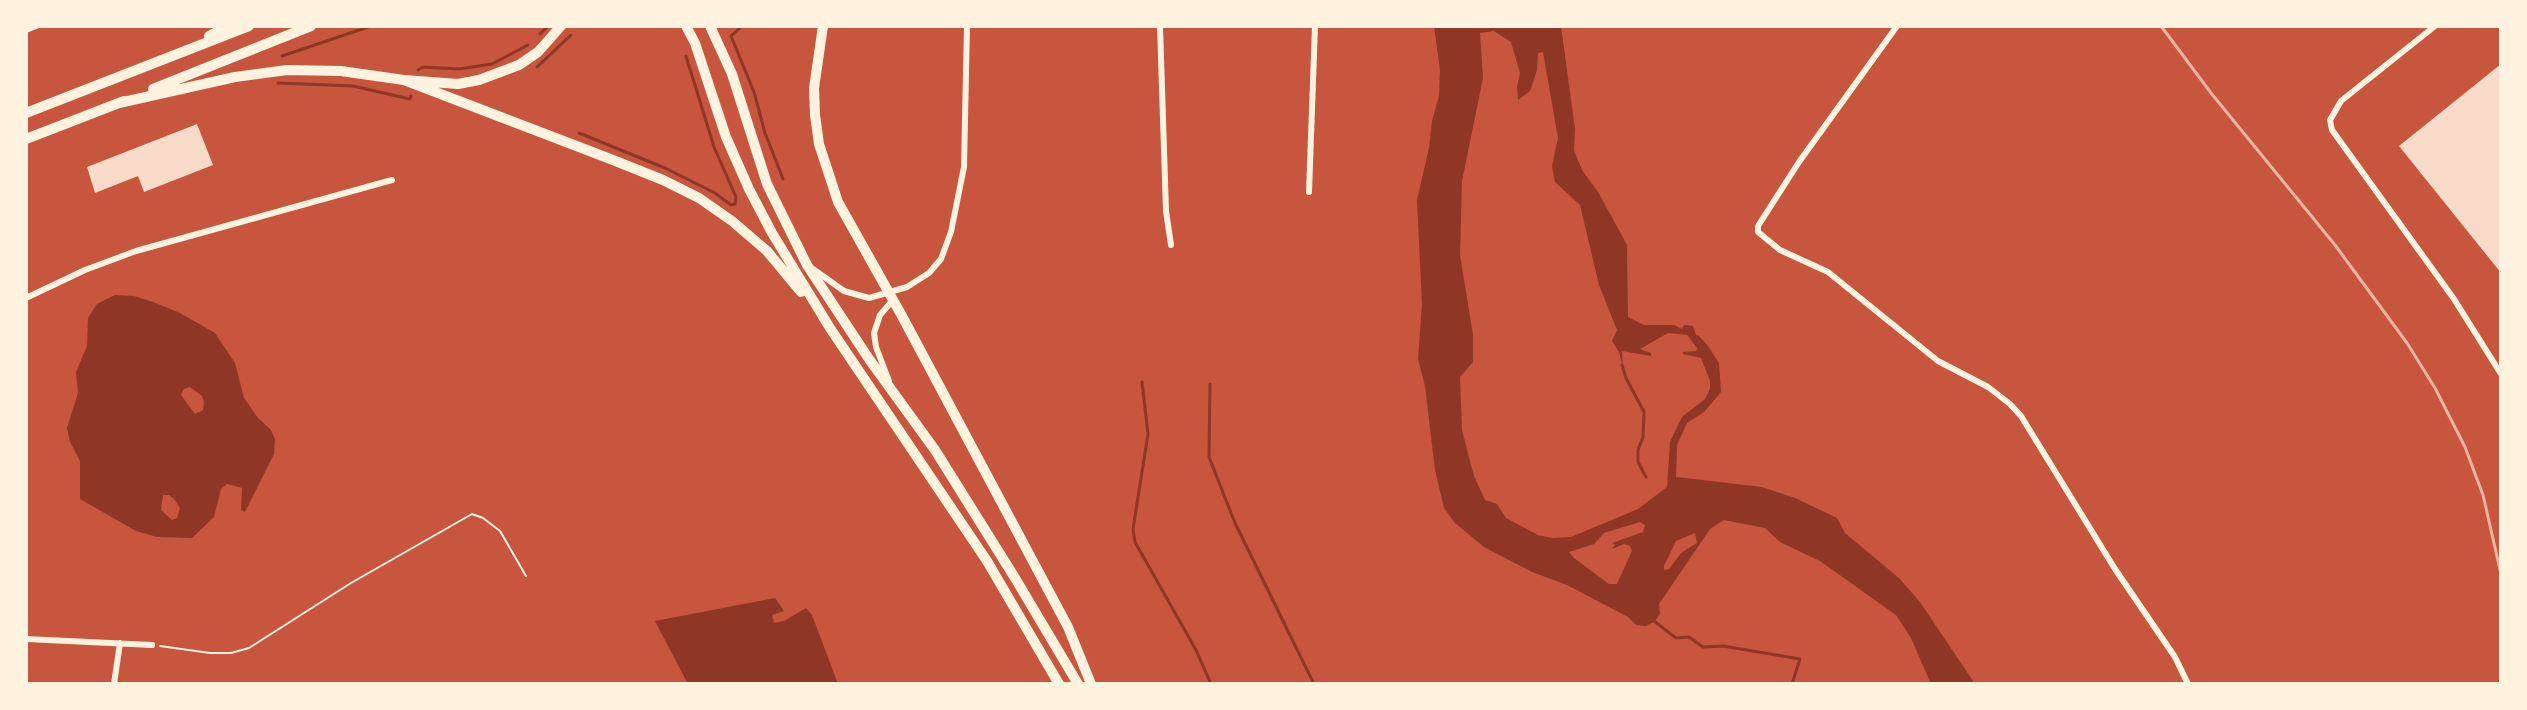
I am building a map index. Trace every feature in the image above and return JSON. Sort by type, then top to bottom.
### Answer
[{"type":"highway","points":[[169,58],[227,26]]},
{"type":"highway","points":[[26,113],[249,26]]},
{"type":"highway","points":[[26,139],[311,26]]},
{"type":"highway","points":[[119,103],[235,77],[287,70],[341,71],[458,84],[519,65],[538,52],[561,26]]},
{"type":"highway","points":[[686,26],[699,52],[726,137],[749,189],[789,263],[987,561],[1059,684]]},
{"type":"highway","points":[[710,26],[732,74],[767,184],[807,265],[935,450],[1078,684]]},
{"type":"highway","points":[[823,26],[814,88],[815,115],[819,144],[838,202],[1060,613],[1091,684]]},
{"type":"highway","points":[[404,80],[613,160],[699,198],[767,251],[830,328]]},
{"type":"street","points":[[26,30],[36,26]]},
{"type":"street","points":[[895,393],[876,347],[874,333],[880,315],[941,259],[954,220],[964,167],[967,26]]},
{"type":"street","points":[[1160,26],[1166,211],[1171,245]]},
{"type":"street","points":[[1309,192],[1315,26]]},
{"type":"street","points":[[1897,26],[1799,162],[1758,226],[1758,232],[1780,250],[1828,272],[1938,361],[1988,387],[2010,404],[2021,416],[2115,569],[2175,657],[2188,684]]},
{"type":"street","points":[[2435,26],[2341,101],[2330,120],[2332,130],[2454,299],[2501,374]]},
{"type":"street","points":[[26,298],[85,270],[136,251],[392,180]]},
{"type":"street","points":[[807,265],[844,291],[869,298],[907,287]]},
{"type":"street","points":[[26,639],[152,645]]},
{"type":"street","points":[[114,684],[120,643]]},
{"type":"path","points":[[152,645],[210,653],[231,653],[249,648],[351,583],[472,514],[500,531],[526,576]]},
{"type":"shaded area","points":[[1434,26],[1561,26],[1575,129],[1574,150],[1582,170],[1598,192],[1627,245],[1628,317],[1644,325],[1674,325],[1682,329],[1684,325],[1693,326],[1696,335],[1719,363],[1721,392],[1704,412],[1687,423],[1677,445],[1676,477],[1762,487],[1795,498],[1837,518],[1845,533],[1899,578],[1920,602],[1975,684],[1931,684],[1911,638],[1896,615],[1820,561],[1780,542],[1765,528],[1724,520],[1710,529],[1659,604],[1660,614],[1646,626],[1636,625],[1628,617],[1567,585],[1532,572],[1484,547],[1455,523],[1444,508],[1435,470],[1425,386],[1418,359],[1422,304],[1417,200],[1439,96],[1440,70]],"holes":[[[1494,31],[1511,42],[1520,73],[1518,100],[1530,91],[1537,70],[1538,53],[1543,52],[1558,138],[1552,166],[1555,182],[1580,205],[1599,285],[1617,330],[1612,341],[1623,368],[1622,351],[1651,356],[1651,353],[1640,349],[1668,333],[1687,335],[1697,348],[1683,354],[1701,358],[1710,381],[1705,399],[1682,417],[1670,442],[1667,487],[1638,509],[1571,537],[1538,535],[1506,518],[1497,504],[1485,500],[1474,476],[1462,430],[1460,377],[1473,362],[1473,335],[1460,255],[1462,181],[1483,78],[1480,33]],[[1640,522],[1645,525],[1643,532],[1612,543],[1615,545],[1612,549],[1624,544],[1630,546],[1632,551],[1617,584],[1609,584],[1569,552],[1594,544],[1604,533]],[[1695,533],[1697,543],[1664,570],[1676,541]]]},
{"type":"shaded area","points":[[115,295],[134,296],[180,313],[215,333],[235,363],[244,398],[275,439],[274,454],[245,512],[241,510],[242,488],[227,484],[221,489],[214,517],[192,538],[157,537],[136,531],[80,499],[80,461],[67,428],[78,393],[76,372],[87,346],[88,318],[97,304]],"holes":[[[190,387],[202,396],[204,402],[203,410],[195,414],[181,395],[184,389]],[[163,495],[169,495],[180,508],[177,518],[172,520],[161,510]]]},
{"type":"shaded area","points":[[775,598],[784,611],[772,615],[774,623],[784,621],[806,608],[812,615],[838,684],[688,684],[655,621]]},
{"type":"building","points":[[2501,64],[2501,273],[2399,146]]},
{"type":"building","points":[[197,124],[213,165],[144,192],[138,176],[95,193],[87,167]]},
{"type":"waterway","points":[[282,56],[371,26]]},
{"type":"waterway","points":[[540,34],[548,26]]},
{"type":"waterway","points":[[742,26],[731,36],[754,92],[765,133],[783,179]]},
{"type":"waterway","points":[[537,67],[571,35]]},
{"type":"waterway","points":[[418,70],[423,67],[459,69],[492,64],[528,45]]},
{"type":"waterway","points":[[579,133],[665,168],[715,193],[731,205],[735,204],[736,197],[714,147],[686,56]]},
{"type":"waterway","points":[[278,83],[353,86],[410,99],[411,96]]},
{"type":"waterway","points":[[1622,365],[1644,412],[1638,462],[1646,477]]},
{"type":"waterway","points":[[1142,382],[1148,434],[1133,529],[1135,542],[1196,650],[1211,684]]},
{"type":"waterway","points":[[1210,384],[1209,457],[1235,523],[1314,684]]},
{"type":"waterway","points":[[1654,621],[1676,638],[1689,637],[1703,647],[1723,646],[1800,659],[1792,684]]},
{"type":"railway","points":[[2161,26],[2211,93],[2335,245],[2407,343],[2435,388],[2465,447],[2483,495],[2501,574]]}]
